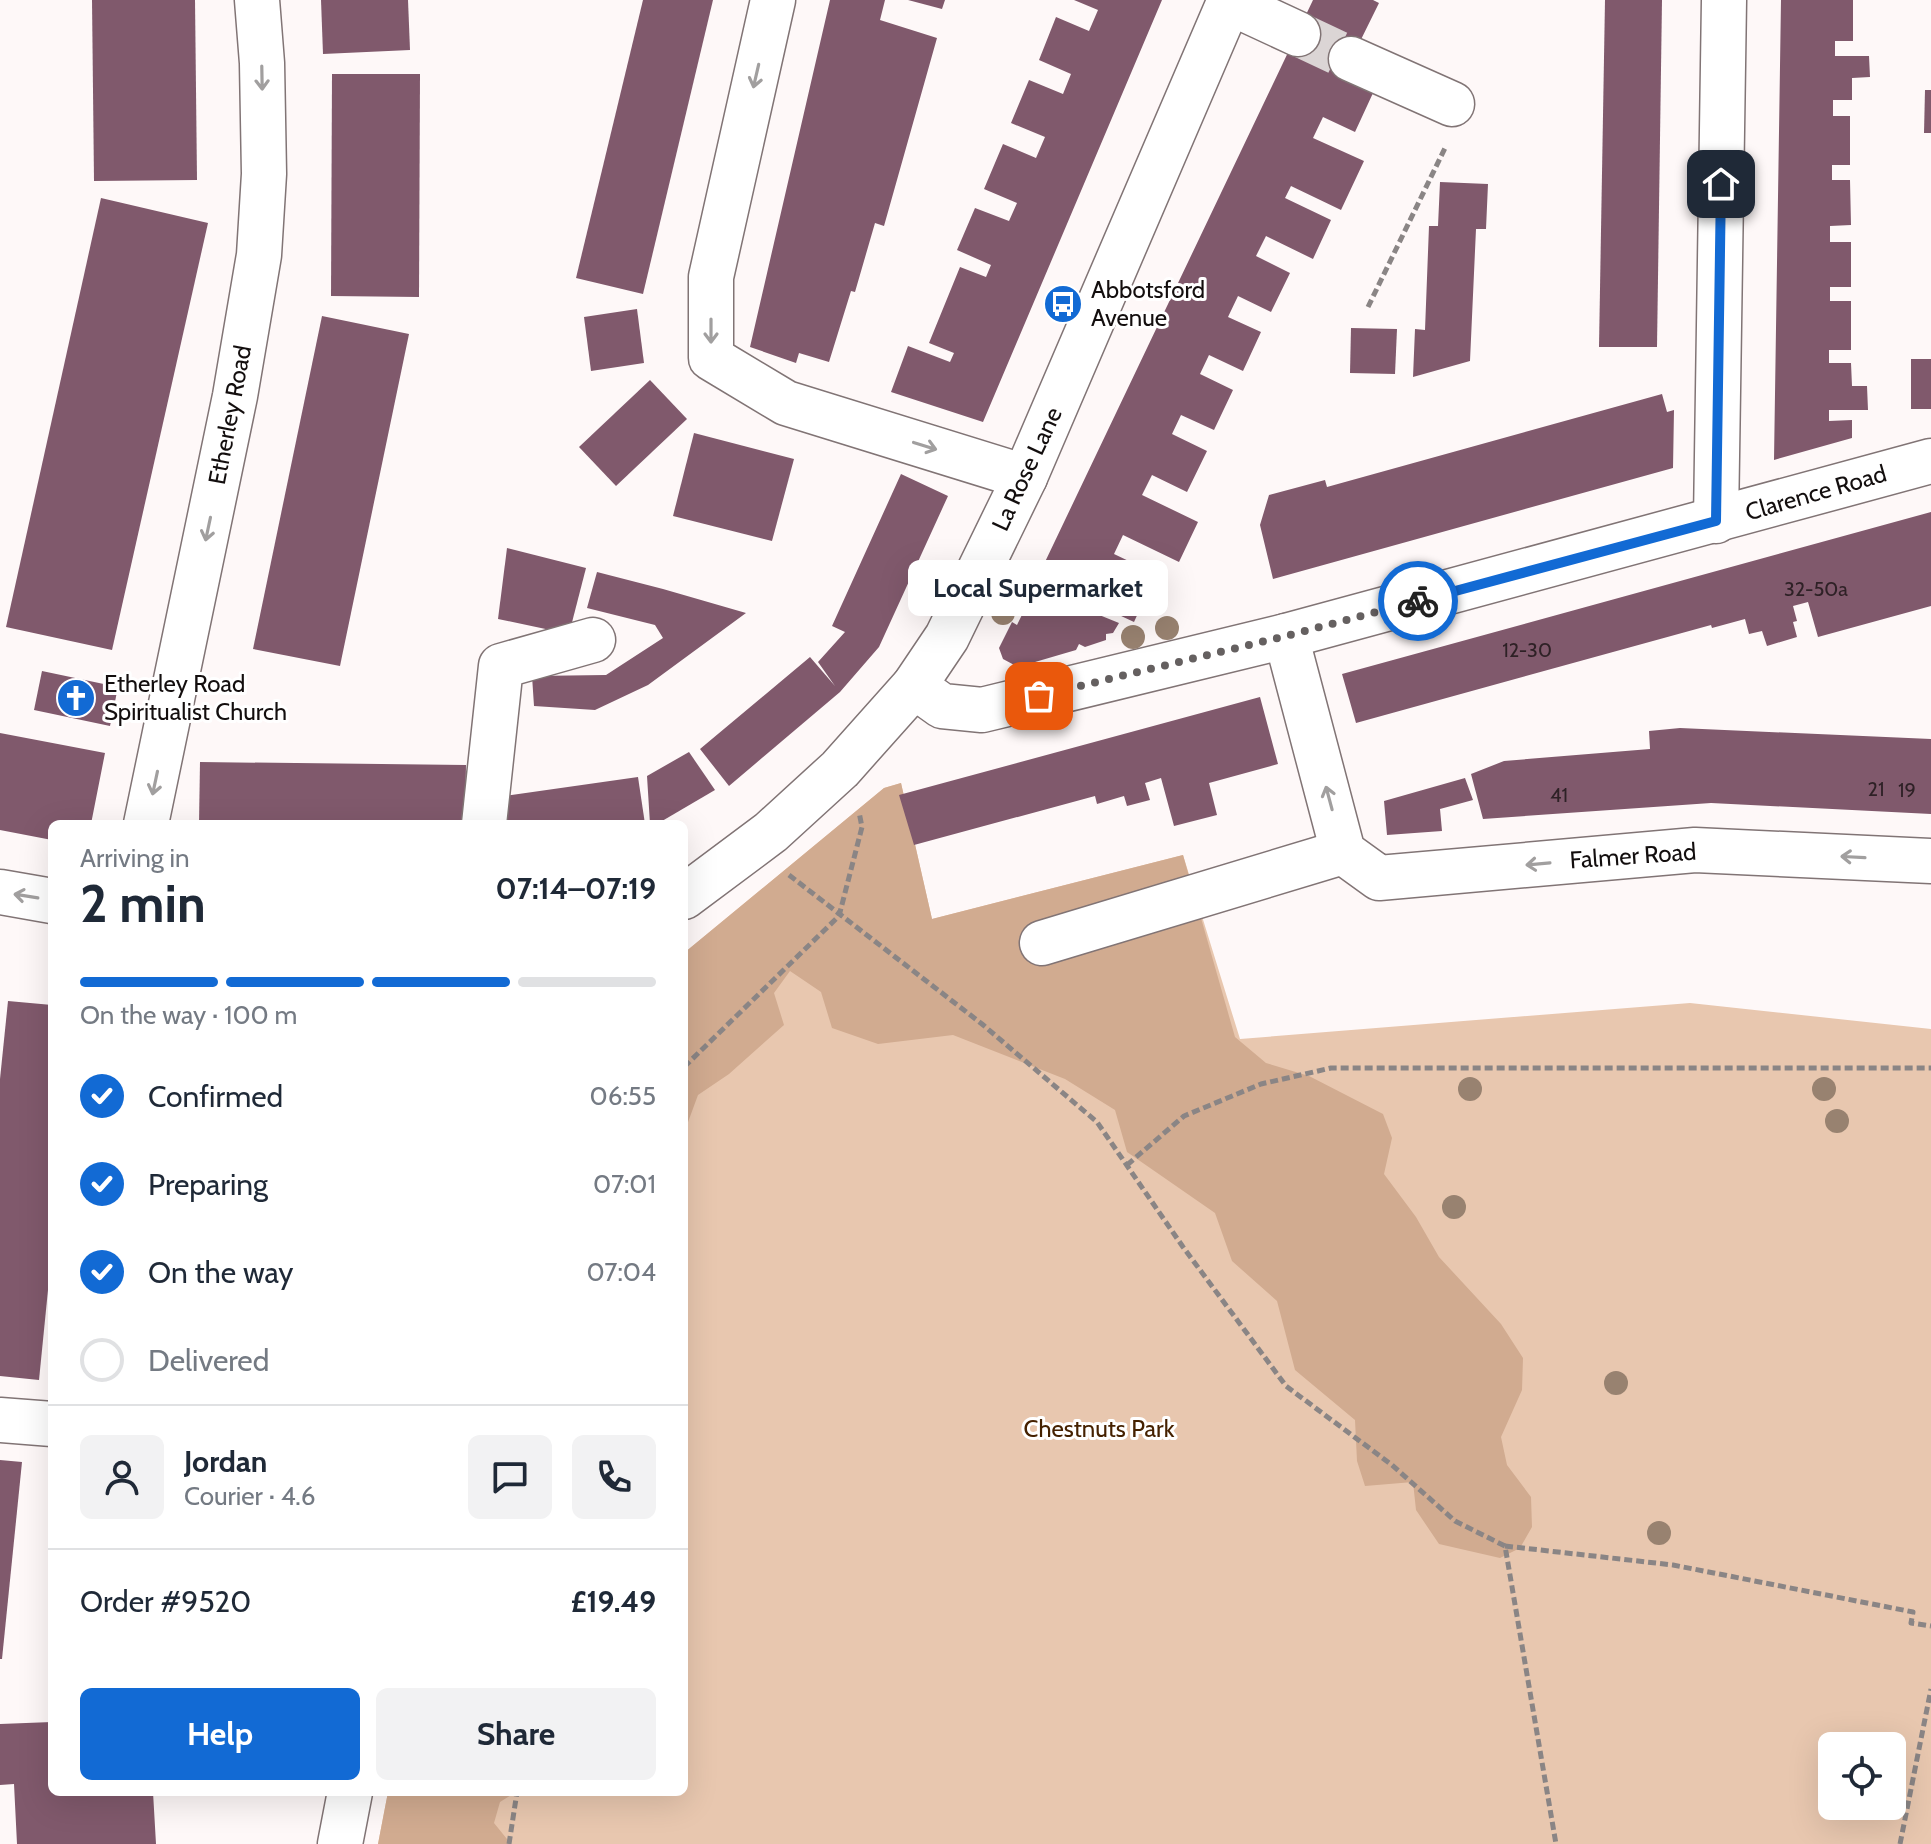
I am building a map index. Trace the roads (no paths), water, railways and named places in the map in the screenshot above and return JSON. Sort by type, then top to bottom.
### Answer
[{"type":"street","name":"Etherley Road","points":[[147,820],[235,396],[259,255],[264,174],[262,63],[257,0]]},
{"type":"street","points":[[773,0],[711,277],[711,358],[786,403],[1025,477]]},
{"type":"street","points":[[1716,521],[1724,0]]},
{"type":"street","points":[[1229,1],[1298,34]]},
{"type":"street","name":"La Rose Lane","points":[[688,894],[771,832],[850,759],[914,686],[947,637],[1025,477],[1229,1]]},
{"type":"street","points":[[1351,59],[1452,104]]},
{"type":"street","name":"Clarence Road","points":[[914,686],[942,706],[982,710],[1286,636],[1931,461]]},
{"type":"street","points":[[1042,943],[1343,852],[1286,636]]},
{"type":"street","points":[[484,820],[501,666],[593,640]]},
{"type":"street","name":"Falmer Road","points":[[1343,852],[1379,878],[1695,850],[1931,861]]},
{"type":"street","points":[[0,892],[48,900]]},
{"type":"street","points":[[0,1420],[48,1424]]},
{"type":"street","points":[[340,1844],[349,1796]]},
{"type":"tunnel","points":[[1298,34],[1351,59]]},
{"type":"place","name":"Abbotsford Avenue","points":[[1063,304]]},
{"type":"place","name":"Local Supermarket","points":[[1039,696]]},
{"type":"place","name":"Etherley Road Spiritualist Church","points":[[76,698]]},
{"type":"park label","name":"Chestnuts Park","points":[[1099,1429]]}]
